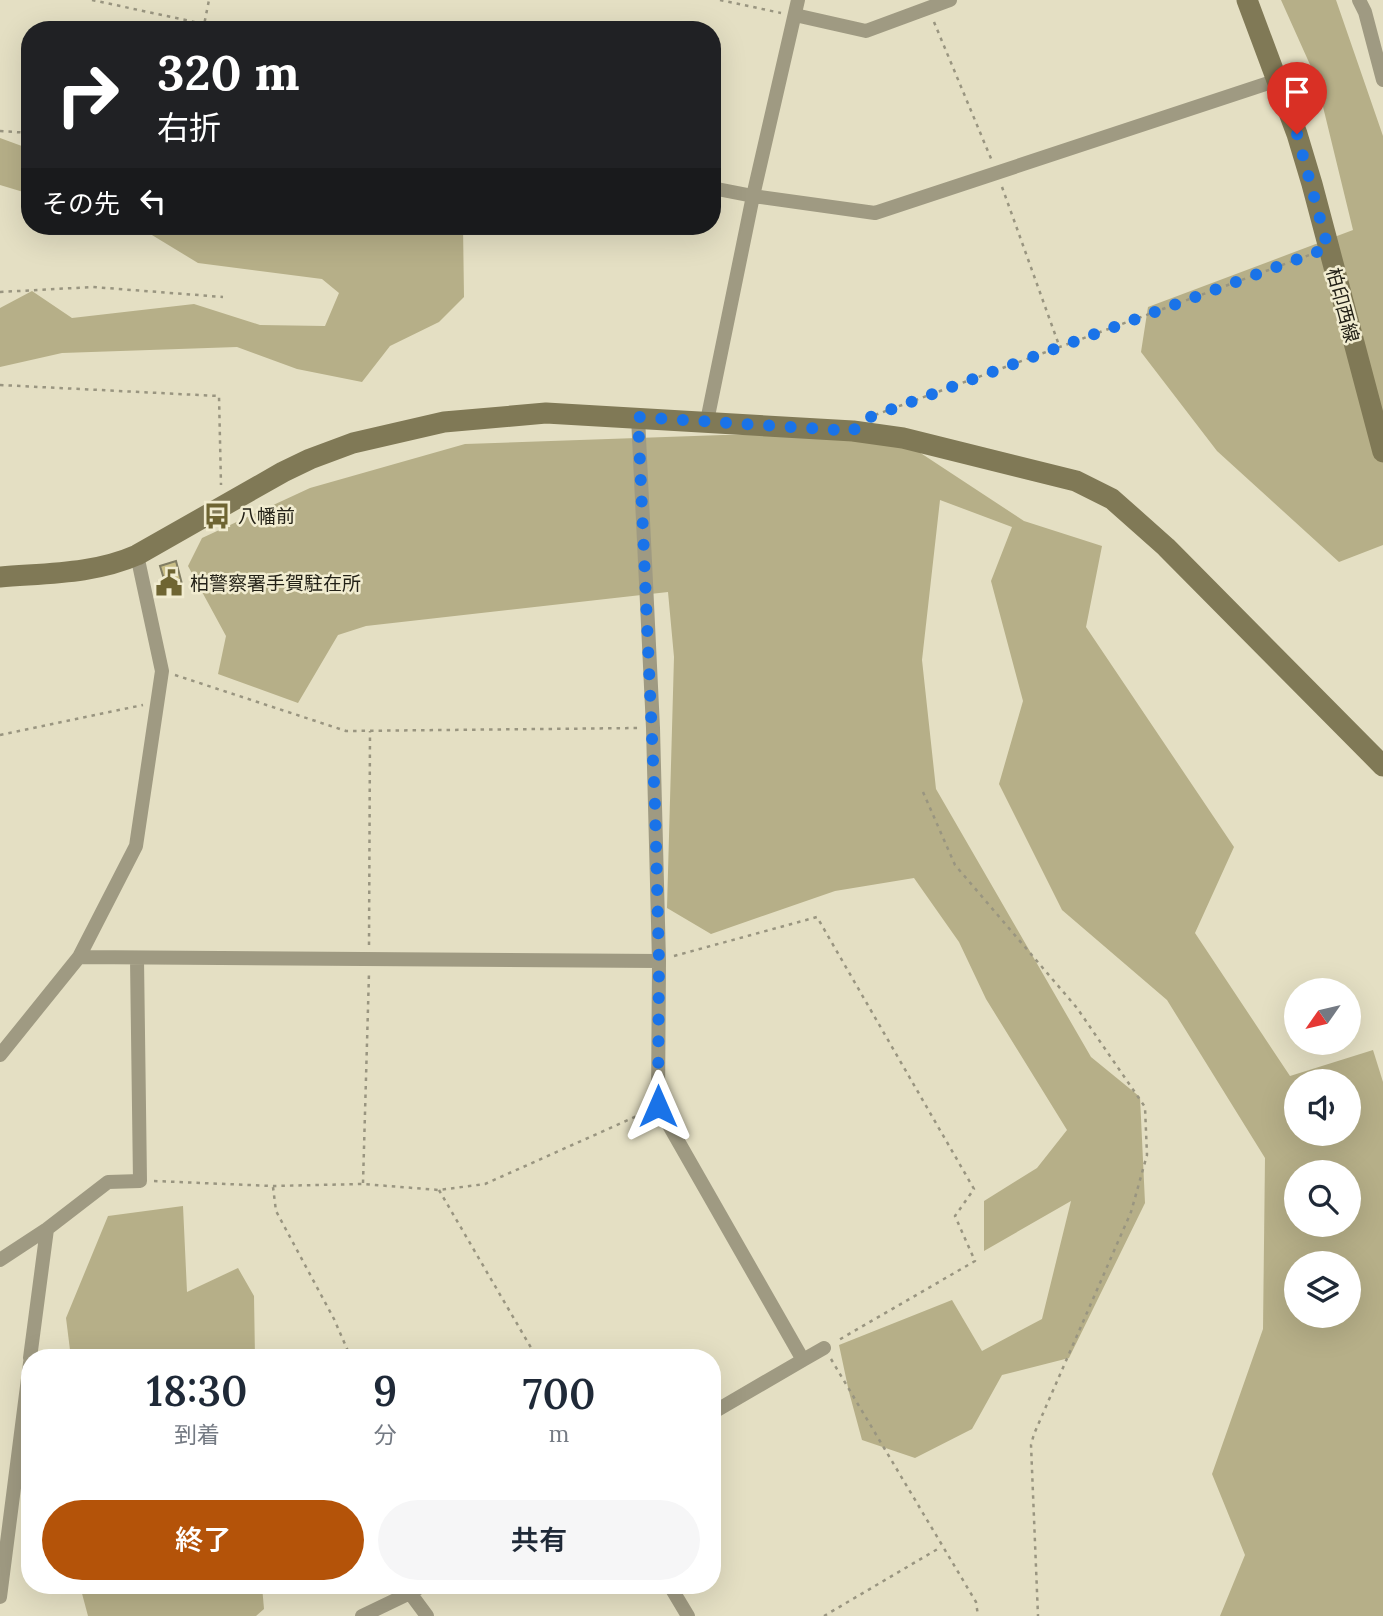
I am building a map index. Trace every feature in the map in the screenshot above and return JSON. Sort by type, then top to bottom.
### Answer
[{"type":"street","points":[[707,421],[753,197],[798,0]]},
{"type":"street","points":[[795,15],[866,31],[950,0]]},
{"type":"street","name":"柏印西線","points":[[1247,0],[1278,80],[1312,184],[1383,452]]},
{"type":"street","points":[[1359,0],[1365,12],[1383,80]]},
{"type":"street","points":[[721,190],[753,197],[875,213],[1278,80]]},
{"type":"street","points":[[0,577],[94,569],[117,564],[310,459],[353,443],[444,422],[546,413],[801,426],[903,438],[1076,481],[1112,499],[1166,547],[1383,766]]},
{"type":"street","points":[[638,417],[653,728],[659,961],[658,1106],[803,1360]]},
{"type":"street","points":[[0,1055],[79,957],[136,846],[162,671],[137,555]]},
{"type":"street","points":[[79,957],[659,961]]},
{"type":"street","points":[[0,1260],[47,1229],[108,1182],[140,1181],[137,959]]},
{"type":"street","points":[[31,1349],[47,1229]]},
{"type":"street","points":[[721,1408],[824,1348]]},
{"type":"street","points":[[0,1597],[21,1431]]},
{"type":"street","points":[[362,1616],[406,1594]]},
{"type":"street","points":[[418,1594],[427,1616]]},
{"type":"street","points":[[675,1594],[688,1616]]},
{"type":"path","points":[[92,0],[190,21]]},
{"type":"path","points":[[205,21],[209,0]]},
{"type":"path","points":[[720,0],[795,15]]},
{"type":"path","points":[[0,131],[21,132]]},
{"type":"path","points":[[875,416],[1328,248]]},
{"type":"path","points":[[0,292],[93,287],[223,297]]},
{"type":"path","points":[[0,385],[219,396],[222,506]]},
{"type":"path","points":[[162,671],[346,731],[653,728]]},
{"type":"path","points":[[0,735],[157,702]]},
{"type":"path","points":[[923,792],[955,865],[1077,1008],[1146,1107],[1147,1155],[1131,1212],[1031,1445],[1038,1616]]},
{"type":"path","points":[[659,961],[817,917],[974,1189],[955,1216],[975,1261],[824,1348],[976,1601],[978,1616]]},
{"type":"path","points":[[140,1181],[273,1186],[363,1184],[439,1190],[485,1184],[658,1106]]},
{"type":"path","points":[[273,1186],[276,1211],[334,1319],[347,1349]]},
{"type":"path","points":[[439,1190],[532,1349]]},
{"type":"path","points":[[824,1616],[942,1547]]},
{"type":"shaded area","points":[[1281,0],[1336,0],[1383,136],[1383,545],[1339,562],[1217,451],[1141,352],[1148,307],[1353,230],[1316,78]]},
{"type":"shaded area","points":[[0,138],[21,146],[21,191],[0,185]]},
{"type":"shaded area","points":[[152,235],[463,235],[464,297],[439,322],[390,346],[362,382],[297,369],[237,347],[62,353],[0,367],[0,308],[32,291],[72,318],[194,304],[260,325],[325,326],[339,293],[322,279],[198,263]]},
{"type":"shaded area","points":[[723,435],[827,435],[916,450],[1024,521],[1102,546],[1086,627],[1234,847],[1195,933],[1285,1069],[1284,1146],[1361,1146],[1361,1069],[1312,1069],[1373,1050],[1383,1082],[1383,1616],[1220,1616],[1245,1555],[1212,1474],[1263,1329],[1265,1158],[1167,1000],[1062,910],[999,784],[1023,701],[991,581],[1012,527],[940,500],[922,660],[936,789],[1091,1057],[1140,1097],[1145,1203],[1069,1358],[1002,1375],[972,1429],[915,1458],[862,1440],[839,1345],[952,1300],[982,1351],[1042,1319],[1071,1201],[984,1251],[984,1201],[1037,1168],[1067,1130],[986,999],[959,942],[914,878],[835,891],[711,934],[667,908],[674,657],[668,592],[366,626],[338,635],[298,703],[218,674],[226,636],[188,566],[202,538],[310,488],[465,444]]},
{"type":"shaded area","points":[[183,1206],[187,1292],[238,1268],[254,1296],[255,1349],[70,1349],[66,1318],[108,1216]]},
{"type":"shaded area","points":[[82,1594],[263,1594],[264,1609],[256,1616],[88,1616]]},
{"type":"building","points":[[176,561],[182,584],[161,591],[159,581],[164,579],[160,566]]},
{"type":"place","name":"八幡前","points":[[217,516]]},
{"type":"place","name":"柏警察署手賀駐在所","points":[[169,583]]},
{"type":"route","points":[[658,1106],[659,961],[653,728],[638,417],[853,431],[862,420],[1328,248],[1297,134]]}]
